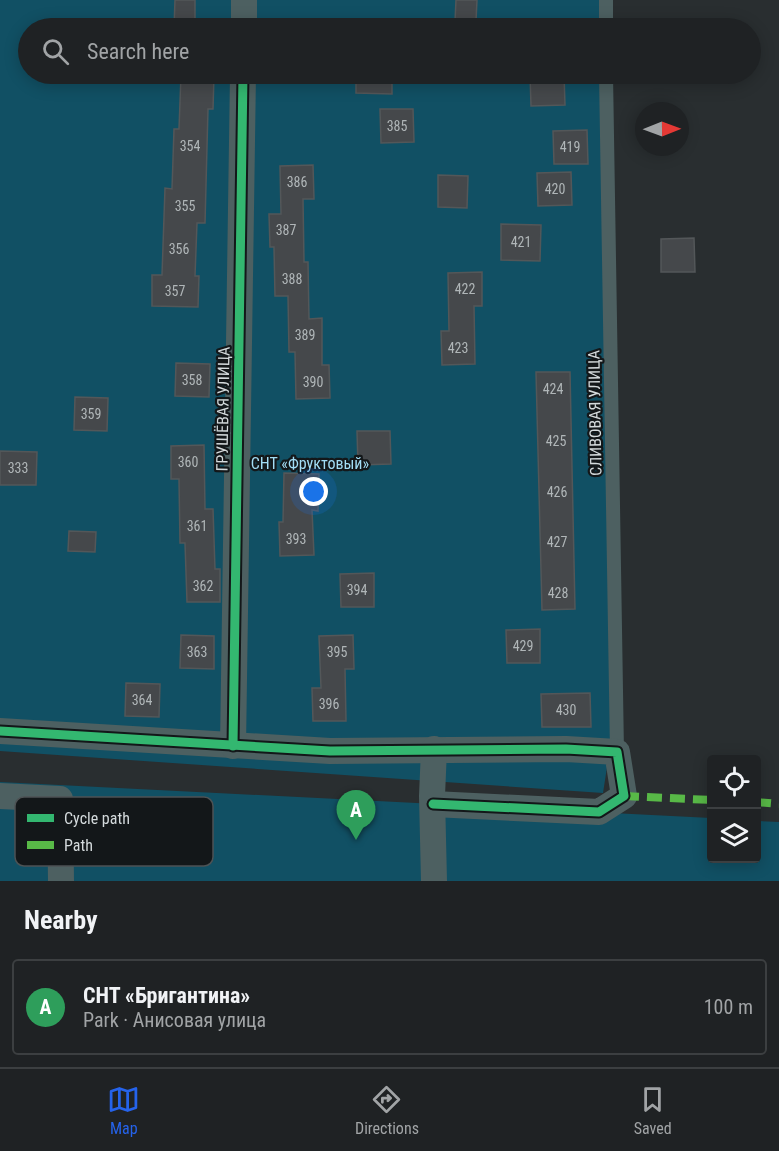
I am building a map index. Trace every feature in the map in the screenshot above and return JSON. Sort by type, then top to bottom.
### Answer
[{"type":"street","points":[[244,0],[244,18]]},
{"type":"street","name":"ГРУШЁВАЯ УЛИЦА","points":[[233,746],[243,84]]},
{"type":"street","points":[[0,731],[330,751],[566,749],[617,752],[624,795],[599,813],[433,804]]},
{"type":"street","points":[[434,749],[434,869]]},
{"type":"street","points":[[0,796],[20,797]]},
{"type":"street","points":[[61,866],[61,881]]},
{"type":"lane","points":[[606,0],[606,18]]},
{"type":"lane","name":"СЛИВОВАЯ УЛИЦА","points":[[606,84],[617,752]]},
{"type":"green space","name":"СНТ «Фруктовый»","points":[[0,0],[610,0],[610,18],[18,18],[18,84],[611,84],[622,671],[603,793],[0,751]]},
{"type":"green space","points":[[0,782],[707,818],[707,863],[761,863],[761,821],[779,822],[779,881],[0,881]]},
{"type":"building","points":[[175,0],[195,0],[195,18],[174,18]]},
{"type":"building","points":[[456,0],[477,0],[476,18],[455,18]]},
{"type":"building","points":[[181,84],[214,84],[213,109],[208,109],[205,223],[197,223],[195,276],[199,276],[198,307],[152,306],[152,275],[162,275],[165,188],[172,189],[174,129],[179,129]]},
{"type":"building","points":[[356,84],[392,84],[392,94],[356,93]]},
{"type":"building","points":[[530,84],[564,84],[565,105],[531,106]]},
{"type":"building","points":[[380,109],[413,109],[414,142],[381,143]]},
{"type":"building","points":[[587,130],[588,164],[554,164],[553,131]]},
{"type":"building","points":[[313,165],[314,199],[303,199],[304,262],[308,262],[309,319],[322,318],[322,365],[329,365],[330,398],[296,399],[295,352],[289,352],[288,296],[275,296],[274,247],[270,247],[269,214],[281,214],[280,166]]},
{"type":"building","points":[[571,172],[572,205],[538,206],[537,173]]},
{"type":"building","points":[[438,175],[468,176],[467,208],[438,207]]},
{"type":"building","points":[[501,224],[541,225],[540,261],[501,260]]},
{"type":"building","points":[[694,238],[695,272],[661,272],[661,239]]},
{"type":"building","points":[[482,272],[482,306],[474,306],[475,364],[442,365],[441,331],[449,331],[448,273]]},
{"type":"building","points":[[176,363],[210,364],[209,397],[175,396]]},
{"type":"building","points":[[536,372],[570,372],[575,609],[542,610]]},
{"type":"building","points":[[75,397],[108,398],[107,431],[74,430]]},
{"type":"building","points":[[357,431],[390,431],[391,464],[358,465]]},
{"type":"building","points":[[204,445],[205,509],[213,509],[215,569],[220,569],[220,602],[187,602],[185,543],[180,543],[179,479],[171,479],[171,446]]},
{"type":"building","points":[[0,451],[37,452],[36,485],[0,485]]},
{"type":"building","points":[[284,473],[319,474],[318,511],[312,510],[314,555],[280,556],[279,522],[283,522]]},
{"type":"building","points":[[69,531],[96,532],[95,552],[68,551]]},
{"type":"building","points":[[374,573],[374,607],[341,607],[340,574]]},
{"type":"building","points":[[540,629],[540,663],[507,663],[506,630]]},
{"type":"building","points":[[181,635],[214,636],[214,669],[180,668]]},
{"type":"building","points":[[353,635],[354,669],[345,669],[346,721],[313,721],[312,688],[321,688],[319,636]]},
{"type":"building","points":[[126,683],[160,684],[159,717],[125,716]]},
{"type":"building","points":[[590,693],[591,727],[542,727],[541,694]]},
{"type":"marked path","points":[[624,796],[707,800]]},
{"type":"marked path","points":[[761,802],[779,804]]},
{"type":"cycle path","points":[[233,746],[243,84]]},
{"type":"cycle path","points":[[0,731],[330,751],[566,749],[617,752],[624,796],[599,812],[433,804]]},
{"type":"place","name":"СНТ «Бригантина»","points":[[356,840]]}]
